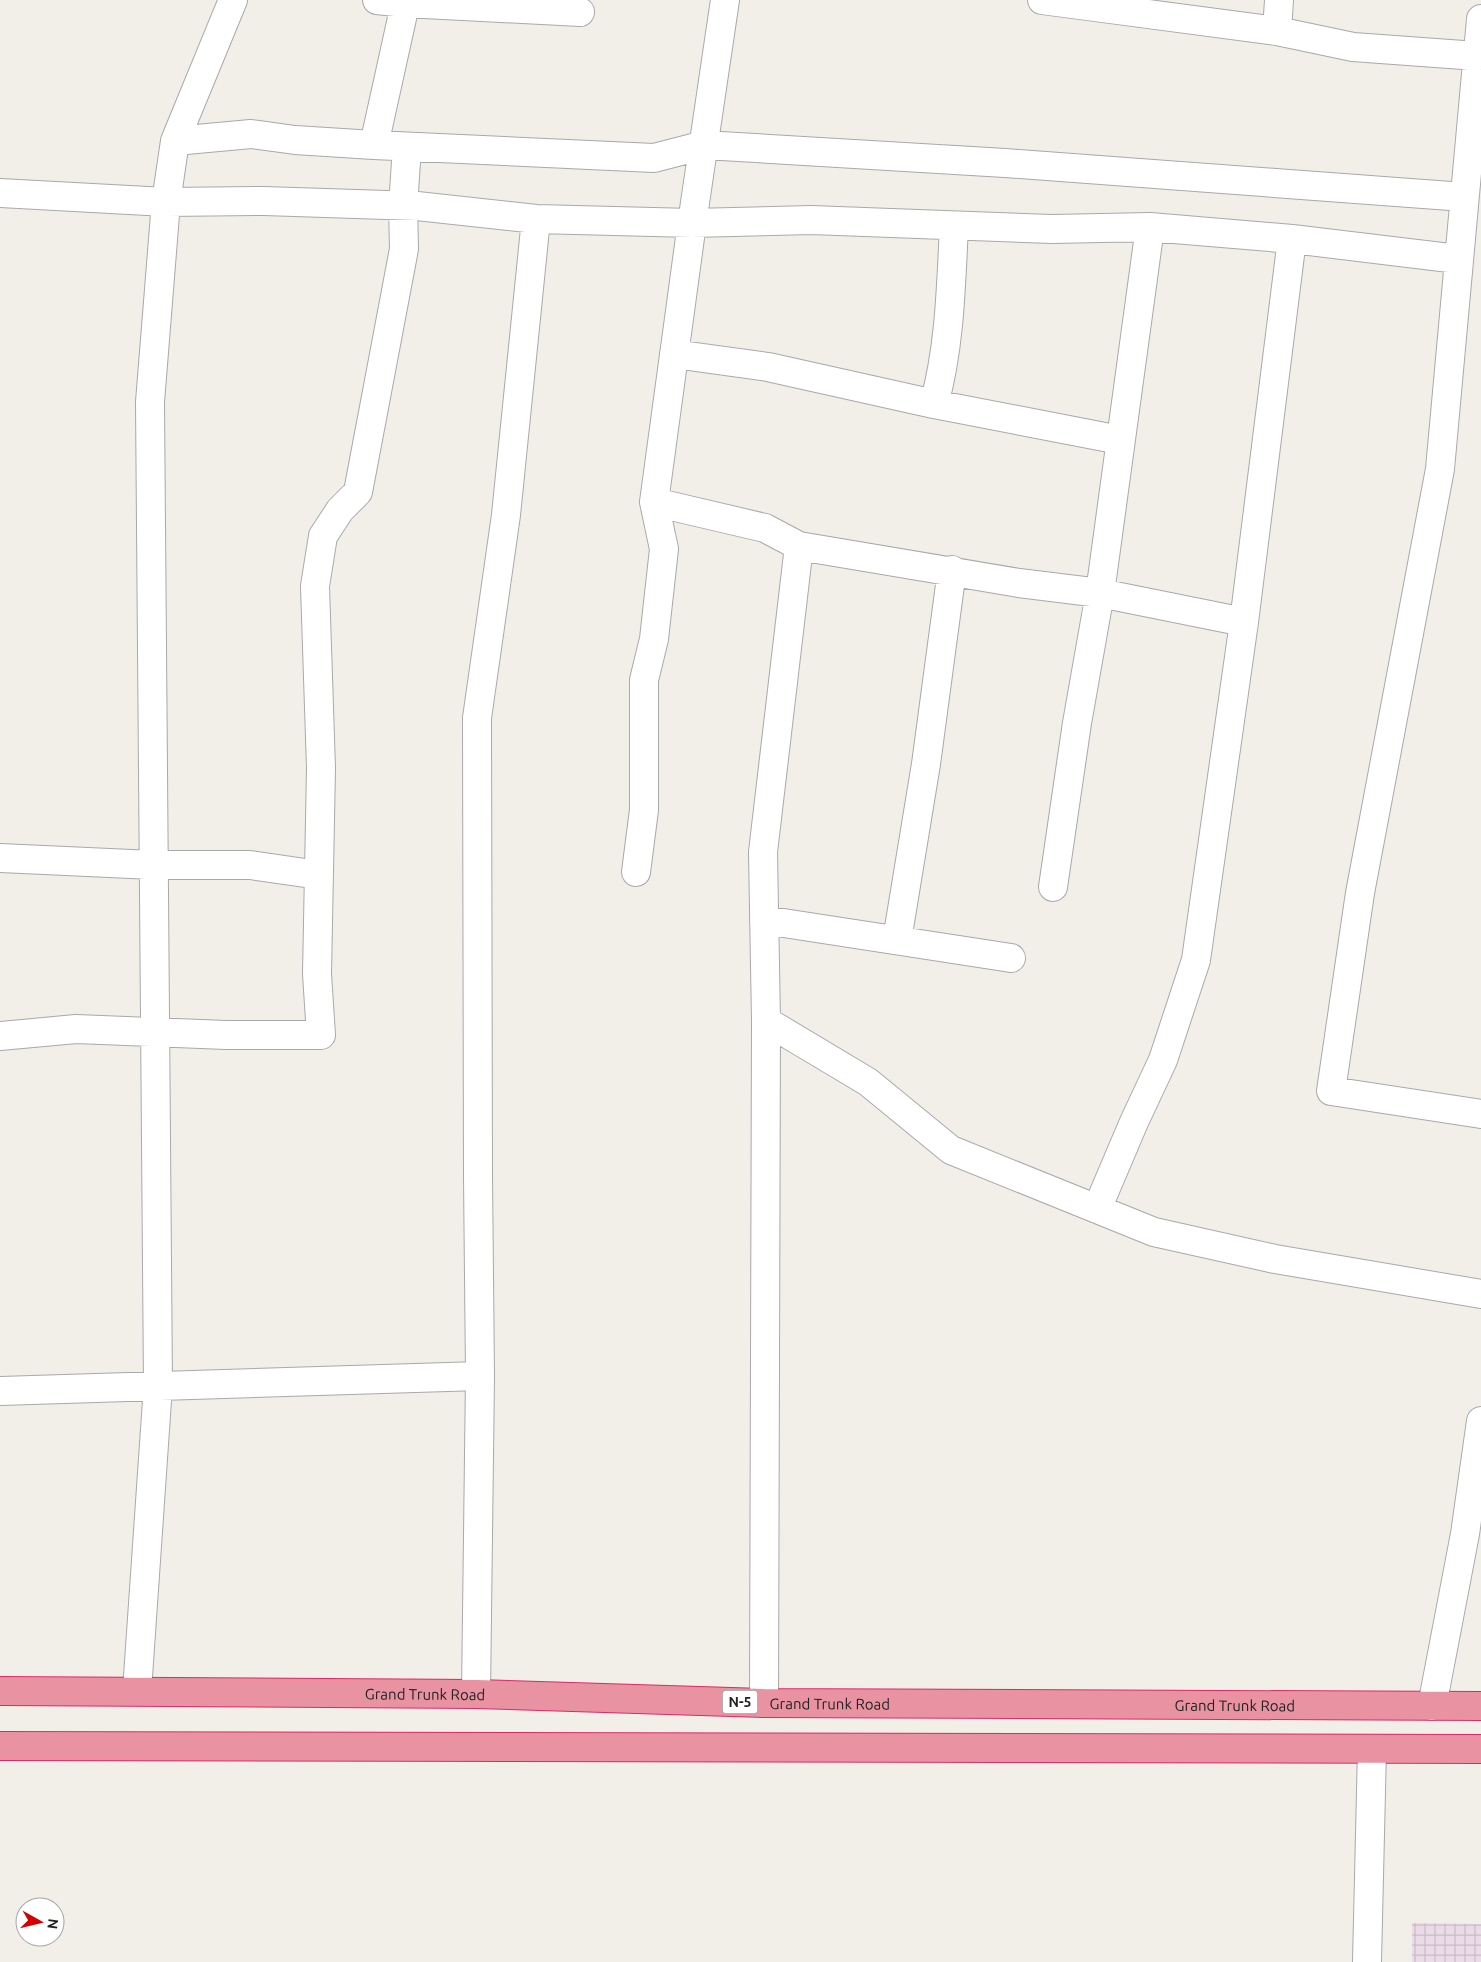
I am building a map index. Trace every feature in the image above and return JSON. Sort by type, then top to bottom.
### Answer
[{"type":"highway","name":"Grand Trunk Road","points":[[0,1691],[476,1694],[764,1703],[1481,1706]]},
{"type":"highway","points":[[0,1746],[1481,1749]]},
{"type":"street","points":[[137,1691],[158,1386],[150,402],[166,202],[176,141],[233,0]]},
{"type":"street","points":[[377,0],[580,12]]},
{"type":"street","points":[[636,872],[644,810],[644,680],[654,638],[664,549],[654,502],[725,0]]},
{"type":"street","points":[[1042,0],[1277,30],[1353,47],[1477,56]]},
{"type":"street","points":[[1277,30],[1279,0]]},
{"type":"street","points":[[374,145],[405,2]]},
{"type":"street","points":[[1481,19],[1440,469],[1360,893],[1331,1091],[1481,1114]]},
{"type":"street","points":[[176,141],[251,134],[295,140],[407,147],[654,158],[704,145],[1005,163],[1464,197]]},
{"type":"street","points":[[0,1036],[76,1029],[155,1033],[320,1035],[317,974],[321,768],[314,586],[323,536],[340,510],[358,492],[404,249],[403,206],[407,147]]},
{"type":"street","points":[[0,193],[166,202],[264,201],[403,206],[536,219],[692,223],[811,220],[1052,229],[1150,227],[1292,239],[1458,259]]},
{"type":"street","points":[[476,1694],[480,1376],[477,718],[506,515],[536,219]]},
{"type":"street","points":[[934,404],[941,379],[951,284],[954,226]]},
{"type":"street","points":[[1053,887],[1077,723],[1100,592],[1150,227]]},
{"type":"street","points":[[1097,1209],[1163,1060],[1196,960],[1244,622],[1292,239]]},
{"type":"street","points":[[674,354],[768,367],[934,404],[1120,440]]},
{"type":"street","points":[[654,502],[765,528],[799,546],[952,570],[1020,583],[1100,592],[1244,622]]},
{"type":"street","points":[[764,1703],[766,1021],[763,852],[799,546]]},
{"type":"street","points":[[897,940],[926,764],[952,570]]},
{"type":"street","points":[[0,858],[154,865],[250,865],[319,875]]},
{"type":"street","points":[[764,920],[1011,958]]},
{"type":"street","points":[[766,1021],[868,1082],[951,1150],[1154,1232],[1275,1259],[1481,1294]]},
{"type":"street","points":[[0,1390],[480,1376]]},
{"type":"street","points":[[1432,1706],[1465,1534],[1481,1421]]},
{"type":"street","points":[[1367,1962],[1372,1749]]},
{"type":"shaded area","points":[[1412,1923],[1481,1924],[1481,1962],[1412,1962]]}]
